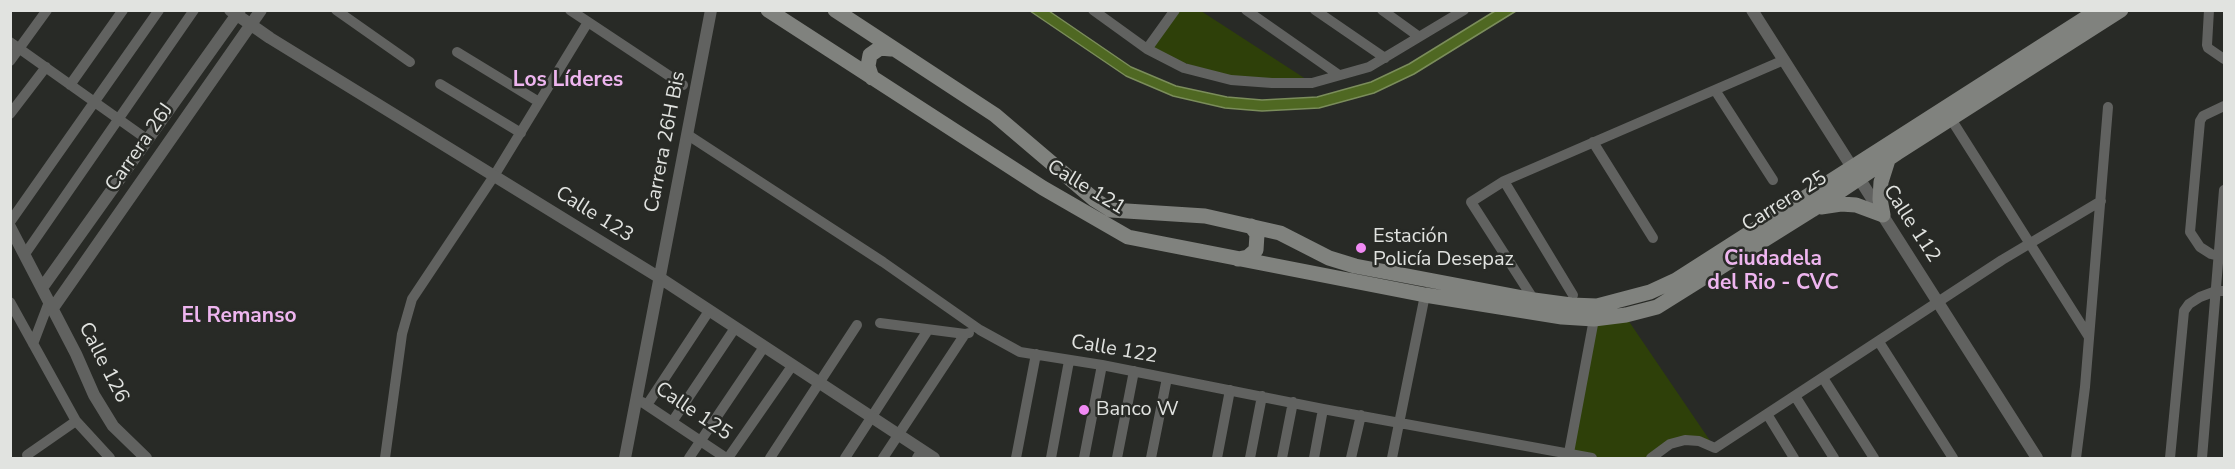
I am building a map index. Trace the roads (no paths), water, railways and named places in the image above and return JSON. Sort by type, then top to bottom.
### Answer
[{"type":"main road","name":"Calle 121","points":[[768,10],[1043,188],[1128,237],[1238,260],[1426,288]]},
{"type":"main road","name":"Calle 121","points":[[834,10],[995,115],[1095,200],[1111,210],[1205,216],[1280,233],[1329,258],[1426,288]]},
{"type":"main road","name":"Carrera 25","points":[[1426,288],[1597,306],[1650,292],[1702,265],[1855,173],[2098,10]]},
{"type":"main road","name":"Carrera 25","points":[[1426,288],[1562,317],[1594,319],[1626,315],[1657,307],[1812,210],[1855,173],[1888,160],[2121,10]]},
{"type":"main road","points":[[872,78],[868,66],[870,55],[880,48],[891,49]]},
{"type":"main road","points":[[1883,215],[1880,199],[1881,182],[1888,160]]},
{"type":"main road","points":[[1812,210],[1841,204],[1857,205],[1883,215]]},
{"type":"main road","points":[[1238,260],[1248,257],[1256,250],[1257,234],[1251,226]]},
{"type":"street","points":[[10,61],[15,45],[46,10]]},
{"type":"street","points":[[70,85],[123,10]]},
{"type":"street","points":[[10,222],[159,10]]},
{"type":"street","points":[[25,254],[194,10]]},
{"type":"street","points":[[262,10],[264,24],[270,38]]},
{"type":"street","name":"Carrera 26J","points":[[33,344],[51,305],[74,277],[262,10]]},
{"type":"street","points":[[336,10],[410,62]]},
{"type":"street","points":[[570,10],[683,85]]},
{"type":"street","name":"Carrera 26H Bis","points":[[625,459],[642,401],[660,279],[711,10]]},
{"type":"street","points":[[1093,10],[1147,49],[1184,68],[1231,80],[1272,83],[1312,83],[1369,67],[1464,10]]},
{"type":"street","points":[[1246,10],[1339,75]]},
{"type":"street","points":[[1315,10],[1385,58]]},
{"type":"street","points":[[1382,10],[1418,36]]},
{"type":"street","name":"Calle 112","points":[[1752,10],[2037,459]]},
{"type":"street","points":[[2209,10],[2207,45],[2224,59]]},
{"type":"street","points":[[1147,49],[1172,11]]},
{"type":"street","name":"Carrera 26J","points":[[42,288],[224,31],[233,12]]},
{"type":"street","name":"Calle 123","points":[[233,12],[270,38],[660,279],[899,435],[919,454],[934,459]]},
{"type":"street","points":[[385,459],[402,334],[412,299],[494,176],[588,22]]},
{"type":"street","points":[[239,41],[257,36],[270,38]]},
{"type":"street","points":[[15,45],[148,140]]},
{"type":"street","points":[[457,52],[539,102]]},
{"type":"street","points":[[1534,300],[1471,202],[1503,181],[1784,60]]},
{"type":"street","points":[[10,114],[46,67]]},
{"type":"street","points":[[440,84],[521,133]]},
{"type":"street","points":[[1715,90],[1773,180]]},
{"type":"street","points":[[2222,257],[2200,247],[2190,232],[2201,117],[2224,106]]},
{"type":"street","points":[[2076,459],[2089,338],[2108,107]]},
{"type":"street","points":[[1951,119],[2089,338]]},
{"type":"street","name":"Calle 122","points":[[688,135],[891,268],[980,330],[1020,352],[1102,365],[1592,459]]},
{"type":"street","points":[[1593,142],[1653,238]]},
{"type":"street","points":[[1503,181],[1573,295]]},
{"type":"street","points":[[2202,459],[2220,291],[2224,190]]},
{"type":"street","points":[[1651,459],[1670,444],[1685,440],[1699,441],[1715,448],[2101,201]]},
{"type":"street","points":[[10,227],[51,305]]},
{"type":"street","points":[[60,265],[74,277]]},
{"type":"street","points":[[1392,459],[1426,288]]},
{"type":"street","points":[[2170,459],[2184,311],[2189,304],[2200,297],[2220,291]]},
{"type":"street","points":[[10,302],[76,421],[110,459]]},
{"type":"street","name":"Calle 126","points":[[51,305],[94,394],[114,426],[146,459]]},
{"type":"street","points":[[642,401],[709,311]]},
{"type":"street","points":[[1568,456],[1594,319]]},
{"type":"street","points":[[880,323],[965,334],[980,330]]},
{"type":"street","points":[[770,459],[857,326]]},
{"type":"street","points":[[672,422],[735,328]]},
{"type":"street","points":[[845,459],[928,330]]},
{"type":"street","points":[[883,459],[965,334]]},
{"type":"street","points":[[1879,342],[1953,459]]},
{"type":"street","points":[[689,459],[764,347]]},
{"type":"street","points":[[1016,459],[1036,354]]},
{"type":"street","points":[[1051,459],[1069,361]]},
{"type":"street","points":[[1084,459],[1102,365]]},
{"type":"street","points":[[727,459],[792,366]]},
{"type":"street","points":[[1117,459],[1134,371]]},
{"type":"street","points":[[1151,459],[1167,378]]},
{"type":"street","points":[[1823,378],[1874,459]]},
{"type":"street","points":[[1217,459],[1230,390]]},
{"type":"street","points":[[1250,459],[1262,396]]},
{"type":"street","points":[[1795,396],[1834,459]]},
{"type":"street","name":"Calle 125","points":[[642,401],[727,459]]},
{"type":"street","points":[[1282,459],[1293,402]]},
{"type":"street","points":[[1314,459],[1323,409]]},
{"type":"street","points":[[1767,414],[1794,459]]},
{"type":"street","points":[[1351,459],[1361,415]]},
{"type":"street","points":[[27,455],[76,421]]},
{"type":"place","name":"Estación Policía Desepaz","points":[[1361,248]]},
{"type":"place","name":"Banco W","points":[[1084,410]]},
{"type":"district","name":"Los Líderes","points":[[568,81]]},
{"type":"district","name":"Ciudadela del Rio - CVC","points":[[1773,272]]},
{"type":"district","name":"El Remanso","points":[[239,317]]}]
